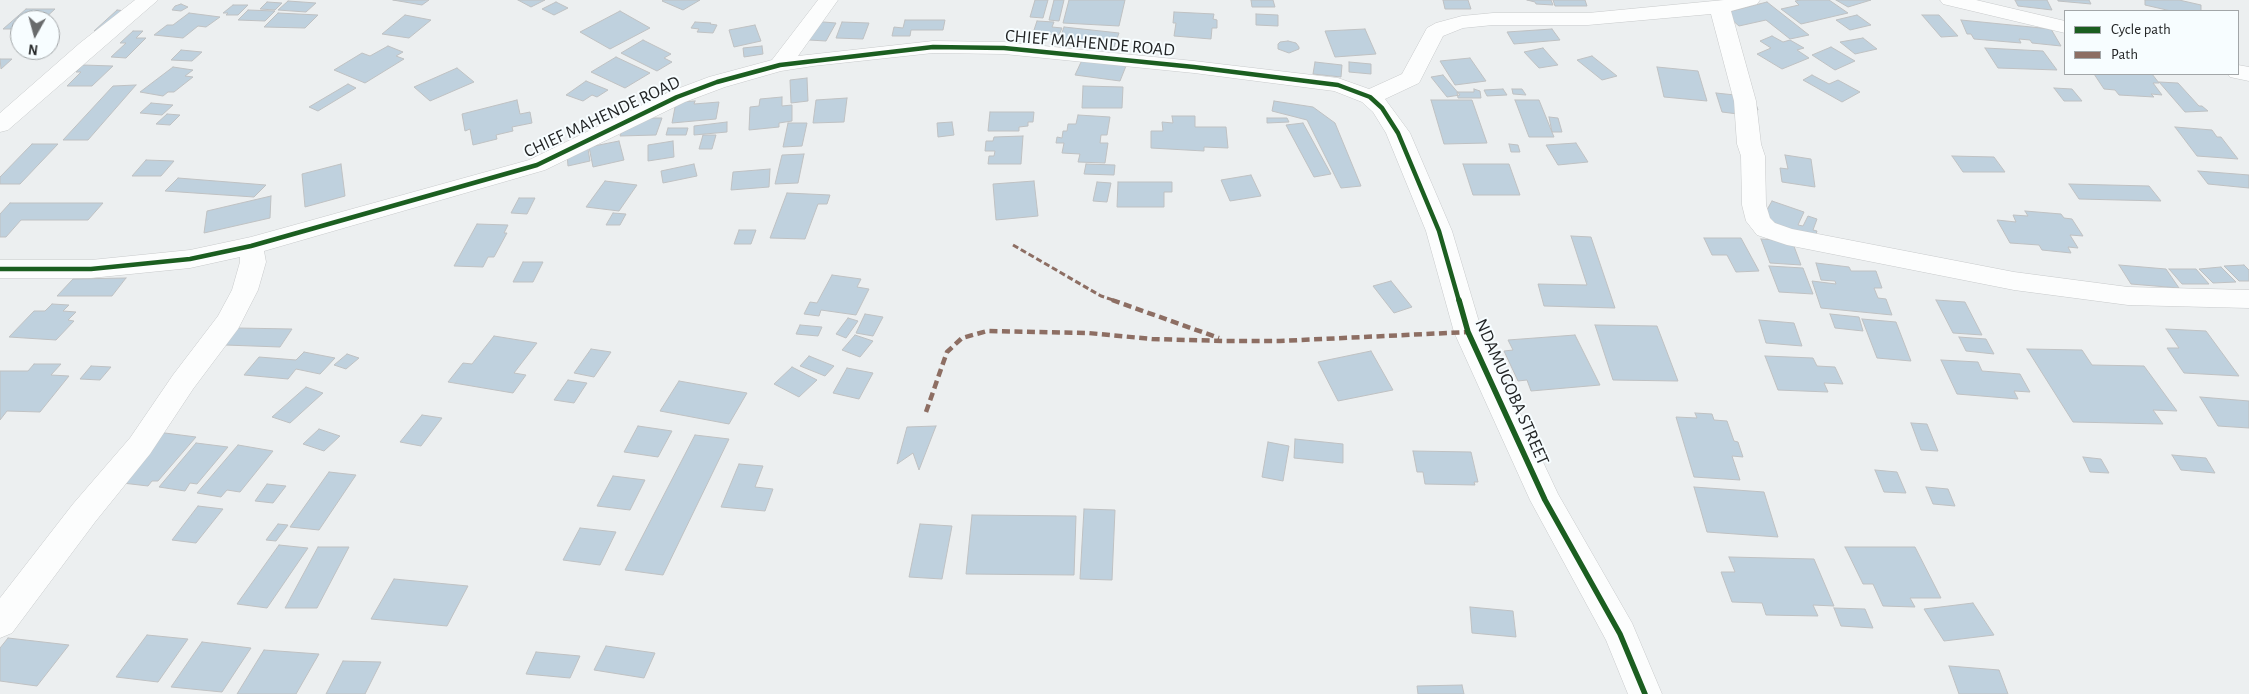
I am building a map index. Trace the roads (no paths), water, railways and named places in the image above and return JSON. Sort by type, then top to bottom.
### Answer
[{"type":"street","points":[[0,125],[88,48],[148,0]]},
{"type":"street","points":[[780,65],[828,0]]},
{"type":"street","points":[[1370,97],[1411,78],[1434,32],[1443,27],[1462,22],[1551,18],[1588,20],[1720,7],[1750,0]]},
{"type":"street","points":[[1950,0],[2064,26]]},
{"type":"street","points":[[1720,7],[1724,29],[1745,102],[1749,144],[1753,156],[1754,205],[1758,221],[1766,229],[1787,237],[2014,281],[2128,296],[2249,298]]},
{"type":"street","name":"CHIEF MAHENDE ROAD","points":[[0,269],[91,269],[190,259],[250,246],[537,165],[677,97],[717,82],[780,65],[871,52],[924,48],[1004,48],[1300,79],[1338,85],[1370,97]]},
{"type":"street","name":"NDAMUGOBA STREET","points":[[1370,97],[1382,108],[1398,133],[1439,231],[1468,332],[1546,500],[1620,634],[1645,694]]},
{"type":"street","points":[[0,623],[84,512],[140,446],[183,382],[228,322],[245,290],[253,262],[250,246]]}]
